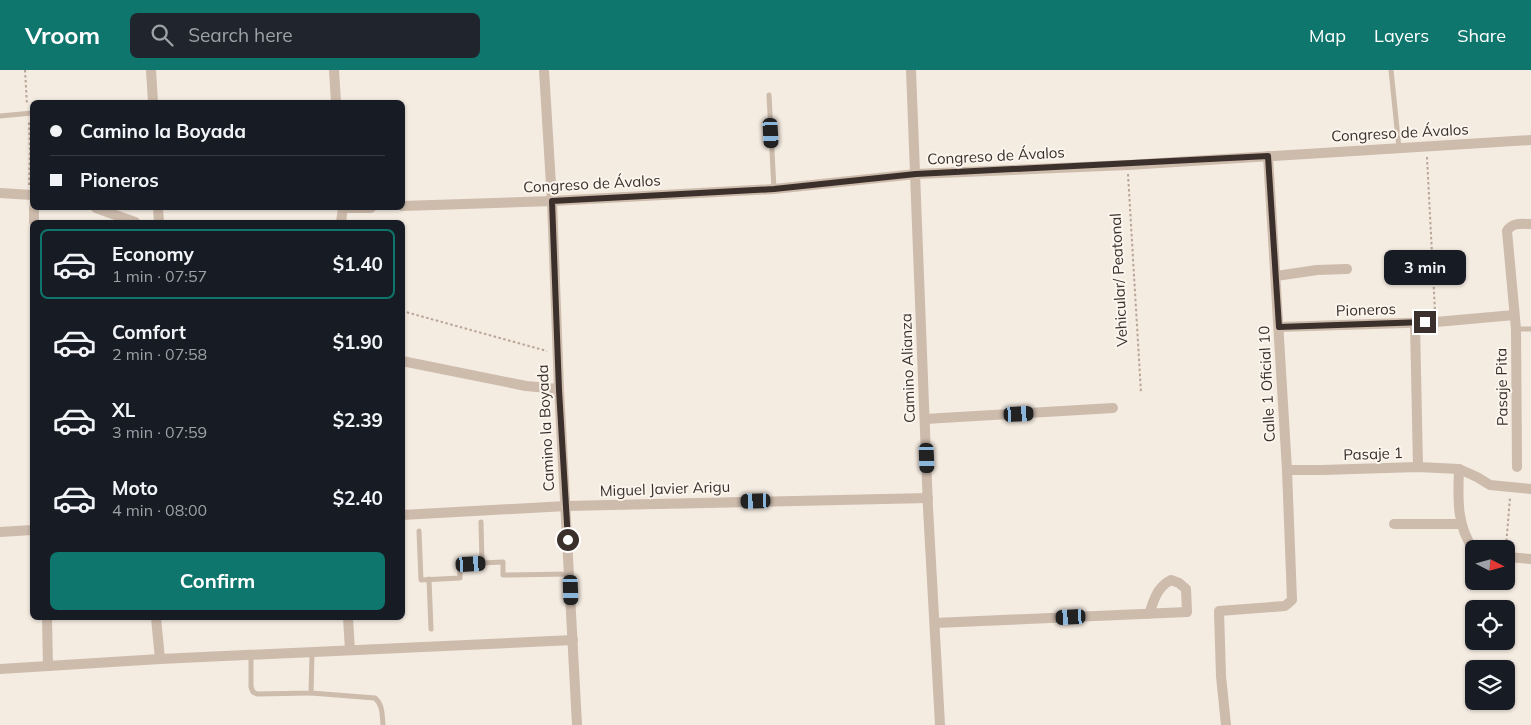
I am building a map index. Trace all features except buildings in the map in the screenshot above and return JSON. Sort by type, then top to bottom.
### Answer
[{"type":"street","points":[[151,70],[153,100]]},
{"type":"street","points":[[334,70],[336,100]]},
{"type":"street","name":"Camino la Boyada","points":[[544,70],[577,725]]},
{"type":"street","name":"Camino Alianza","points":[[911,70],[928,498],[940,725]]},
{"type":"street","name":"Congreso de Ávalos","points":[[405,206],[552,201],[774,189],[916,174],[1128,164],[1531,140]]},
{"type":"street","name":"Calle 1 Oficial 10","points":[[1226,725],[1221,676],[1219,611],[1284,606],[1292,600],[1287,470],[1268,156]]},
{"type":"street","points":[[0,193],[30,195]]},
{"type":"street","points":[[102,210],[129,220]]},
{"type":"street","name":"Pasaje Pita","points":[[1517,467],[1516,330],[1507,231],[1511,226],[1531,224]]},
{"type":"street","points":[[1276,276],[1317,270],[1347,269]]},
{"type":"street","name":"Pioneros","points":[[1279,327],[1436,322],[1514,315]]},
{"type":"street","points":[[1415,323],[1418,467]]},
{"type":"street","points":[[405,361],[526,386],[559,390]]},
{"type":"street","points":[[925,419],[1113,408]]},
{"type":"street","name":"Pasaje 1","points":[[1287,470],[1418,467],[1459,469]]},
{"type":"street","points":[[1469,540],[1460,524],[1459,469],[1477,477],[1490,486],[1531,489]]},
{"type":"street","name":"Miguel Javier Arigu","points":[[405,515],[566,506],[928,498]]},
{"type":"street","points":[[1394,524],[1460,524]]},
{"type":"street","points":[[0,532],[30,530]]},
{"type":"street","points":[[1515,558],[1531,559]]},
{"type":"street","points":[[935,623],[1149,614],[1187,612],[1186,590],[1179,583],[1170,580],[1163,584],[1156,595],[1149,614]]},
{"type":"street","points":[[47,620],[48,666]]},
{"type":"street","points":[[156,620],[160,659]]},
{"type":"street","points":[[348,620],[350,650]]},
{"type":"street","points":[[0,669],[160,659],[573,640]]},
{"type":"lane","points":[[1391,70],[1398,148]]},
{"type":"lane","points":[[769,95],[774,189]]},
{"type":"lane","points":[[0,116],[30,114]]},
{"type":"lane","points":[[1516,330],[1531,329]]},
{"type":"lane","points":[[481,522],[482,563]]},
{"type":"lane","points":[[419,531],[421,580],[460,578],[460,564],[503,562],[503,575],[570,574]]},
{"type":"lane","points":[[429,579],[431,629]]},
{"type":"lane","points":[[311,693],[312,653]]},
{"type":"lane","points":[[251,655],[251,688],[253,692],[257,694],[311,693],[376,698],[382,708],[383,725]]},
{"type":"path","points":[[25,70],[30,114],[30,195]]},
{"type":"path","points":[[1426,147],[1436,322]]},
{"type":"path","name":"Vehicular/ Peatonal","points":[[1128,164],[1141,393]]},
{"type":"path","points":[[405,312],[558,354]]},
{"type":"path","points":[[1507,540],[1509,502],[1514,488]]},
{"type":"route","points":[[568,540],[559,390],[552,201],[774,189],[898,178],[916,174],[1268,156],[1279,327],[1425,322]]}]
